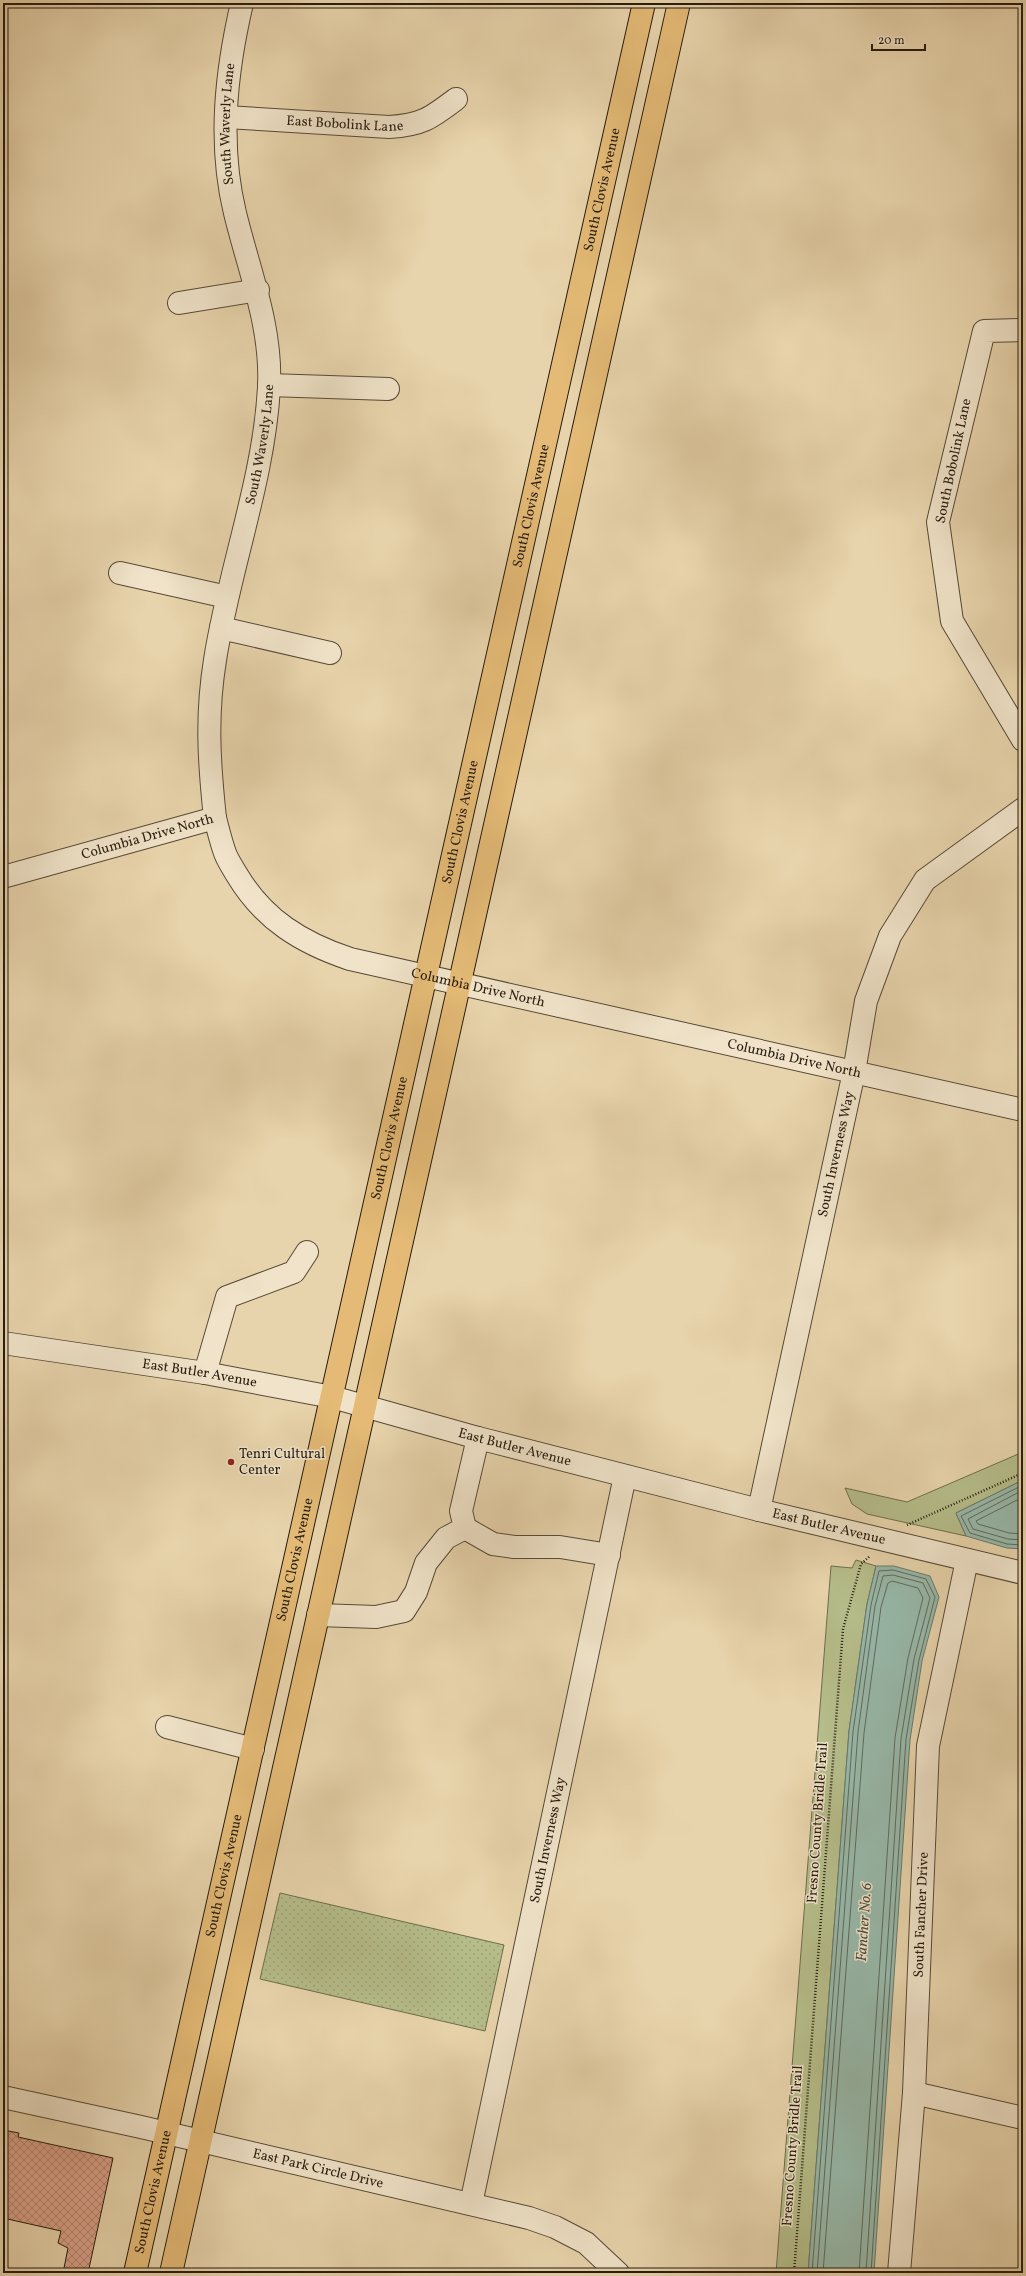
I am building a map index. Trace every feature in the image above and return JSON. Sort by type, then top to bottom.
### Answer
[{"type":"main road","name":"South Clovis Avenue","points":[[135,2273],[644,3]]},
{"type":"main road","points":[[171,2273],[679,3]]},
{"type":"street","name":"South Waverly Lane","points":[[215,818],[208,755],[210,697],[220,628],[262,443],[269,386],[268,352],[258,290],[230,189],[226,146],[226,117],[231,58],[242,3]]},
{"type":"street","name":"East Bobolink Lane","points":[[226,117],[389,127],[412,126],[432,117],[456,99]]},
{"type":"street","points":[[179,303],[258,290]]},
{"type":"street","name":"South Bobolink Lane","points":[[1023,330],[984,331],[938,522],[952,621],[1023,740]]},
{"type":"street","points":[[269,386],[388,389]]},
{"type":"street","points":[[120,573],[227,597]]},
{"type":"street","points":[[220,628],[330,653]]},
{"type":"street","name":"South Inverness Way","points":[[759,1510],[854,1072],[866,1001],[890,936],[925,880],[1023,809]]},
{"type":"street","name":"Columbia Drive North","points":[[3,876],[215,818],[226,854],[244,886],[266,913],[293,934],[319,949],[350,959],[1023,1110]]},
{"type":"street","points":[[205,1372],[227,1297],[294,1272],[307,1252]]},
{"type":"street","name":"East Butler Avenue","points":[[3,1343],[205,1372],[332,1397],[478,1438],[625,1476],[759,1510],[1023,1573]]},
{"type":"street","points":[[478,1438],[461,1511],[465,1528],[493,1544],[514,1547],[560,1547],[609,1555]]},
{"type":"street","name":"South Inverness Way","points":[[471,2204],[625,1476]]},
{"type":"street","points":[[318,1615],[376,1617],[404,1611],[416,1592],[426,1563],[446,1538],[465,1528]]},
{"type":"street","name":"South Fancher Drive","points":[[899,2273],[914,2093],[928,1746],[967,1560]]},
{"type":"street","points":[[167,1727],[253,1749]]},
{"type":"street","points":[[914,2093],[1023,2118]]},
{"type":"street","name":"East Park Circle Drive","points":[[3,2098],[166,2133],[529,2218],[555,2227],[586,2243],[618,2273]]},
{"type":"path","name":"Fresno County Bridle Trail","points":[[794,2273],[843,1629],[861,1564],[900,1528],[1023,1473]]},
{"type":"green space","points":[[1023,1452],[1023,1480],[956,1513],[966,1536],[867,1514],[852,1504],[845,1488],[907,1502]]},
{"type":"green space","points":[[856,1560],[876,1566],[867,1604],[849,1731],[808,2273],[776,2273],[831,1566],[852,1568]]},
{"type":"green space","points":[[280,1893],[504,1945],[485,2031],[260,1979]]},
{"type":"water","points":[[1023,1480],[1023,1549],[1007,1548],[966,1536],[956,1513]]},
{"type":"water","name":"Fancher No. 6","points":[[876,1566],[894,1566],[930,1576],[939,1597],[922,1661],[910,1740],[874,2273],[808,2273],[849,1731],[867,1604]]},
{"type":"building","points":[[3,2130],[19,2133],[18,2137],[113,2158],[88,2273],[63,2273],[68,2248],[58,2243],[61,2231],[3,2218]]},
{"type":"place","name":"Tenri Cultural Center","points":[[231,1462]]}]
